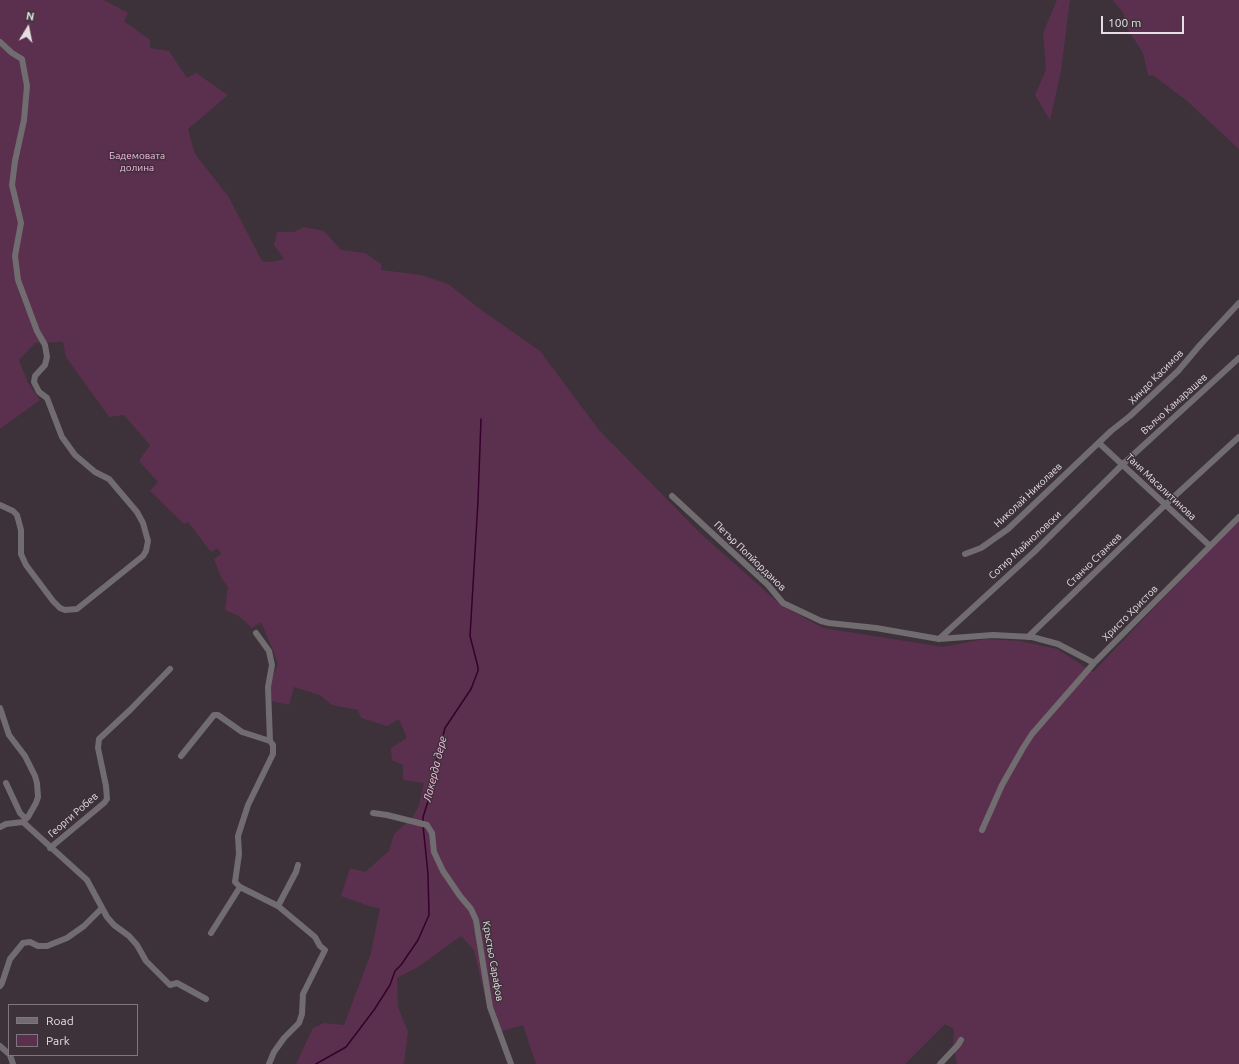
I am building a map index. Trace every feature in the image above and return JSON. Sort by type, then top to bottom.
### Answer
[{"type":"street","points":[[0,42],[12,53],[22,59],[27,86],[24,120],[15,161],[12,185],[21,223],[15,256],[18,280],[37,331],[45,345],[47,357],[45,365],[34,376],[34,382],[39,392],[47,398],[62,437],[75,455],[95,472],[109,478],[137,512],[143,523],[148,541],[146,551],[143,556],[77,609],[70,610],[60,608],[53,601],[23,560],[21,554],[21,530],[17,515],[13,511],[0,505]]},
{"type":"street","name":"Хиндо Касимов","points":[[1099,443],[1178,371],[1239,303]]},
{"type":"street","name":"Вълчо Камарашев","points":[[1122,465],[1239,358]]},
{"type":"street","name":"Станчо Станчев","points":[[1028,637],[1165,505],[1239,438]]},
{"type":"street","name":"Таня Масалитинова","points":[[1099,443],[1210,546]]},
{"type":"street","name":"Николай Николаев","points":[[965,554],[981,548],[1008,529],[1099,443]]},
{"type":"street","name":"Сотир Майноловски","points":[[939,639],[1034,552],[1122,465]]},
{"type":"street","name":"Петър Попйорданов","points":[[672,496],[768,585],[783,603],[821,621],[876,628],[939,639],[993,635],[1028,637],[1058,644],[1094,664]]},
{"type":"street","name":"Христо Христов","points":[[982,830],[1002,785],[1022,748],[1032,734],[1094,664],[1239,517]]},
{"type":"street","points":[[256,633],[268,651],[272,665],[268,687],[270,741],[273,745],[273,756],[248,805],[238,836],[239,854],[234,882],[240,887],[278,906],[315,937],[325,950],[303,994],[302,1014],[299,1024],[284,1038],[274,1052],[269,1064]]},
{"type":"street","name":"Георги Робев","points":[[50,848],[104,803],[107,795],[98,748],[99,739],[170,669]]},
{"type":"street","points":[[0,708],[9,735],[25,756],[35,776],[38,797],[36,803],[24,821],[6,824],[0,827]]},
{"type":"street","points":[[180,756],[199,735],[212,716],[215,715],[242,732],[270,741]]},
{"type":"street","points":[[6,783],[24,821],[50,848],[87,880],[107,917],[137,945],[146,961],[170,985],[177,983],[206,999]]},
{"type":"street","name":"Кръстьо Сарафов","points":[[373,813],[427,825],[432,833],[434,852],[443,871],[457,893],[471,909],[476,920],[490,1007],[511,1064]]},
{"type":"street","points":[[278,906],[296,872],[298,865]]},
{"type":"street","points":[[211,933],[240,887]]},
{"type":"street","points":[[0,986],[10,959],[23,943],[30,942],[38,946],[47,946],[67,938],[84,926],[102,908]]},
{"type":"street","points":[[940,1064],[961,1040]]},
{"type":"street","points":[[0,1046],[8,1053]]},
{"type":"green space","name":"Бадемовата долина","points":[[0,0],[104,0],[128,13],[124,21],[150,40],[150,48],[169,51],[187,78],[196,73],[228,95],[188,129],[195,154],[228,196],[262,261],[272,262],[284,259],[274,245],[277,232],[294,232],[304,227],[324,231],[341,250],[365,253],[381,264],[381,270],[421,275],[448,284],[480,309],[540,351],[599,430],[700,533],[781,605],[823,628],[943,647],[985,639],[1020,641],[1057,649],[1093,672],[1239,519],[1239,1064],[957,1064],[953,1046],[954,1029],[945,1024],[905,1064],[536,1064],[523,1025],[496,1033],[485,997],[474,950],[461,936],[418,967],[397,978],[398,1007],[408,1032],[404,1064],[296,1064],[313,1028],[324,1023],[344,1025],[371,953],[380,908],[372,907],[341,896],[350,868],[365,872],[389,851],[394,834],[413,817],[419,805],[424,783],[403,780],[403,765],[392,760],[391,748],[407,738],[399,719],[387,726],[361,718],[358,710],[332,705],[320,695],[294,687],[289,705],[272,701],[270,684],[278,664],[261,622],[252,628],[239,616],[225,610],[228,587],[221,577],[214,559],[221,554],[218,548],[211,552],[188,522],[184,524],[150,491],[158,482],[139,461],[150,445],[124,415],[109,417],[66,357],[63,342],[35,343],[19,360],[28,383],[40,400],[0,429]]},
{"type":"green space","points":[[1057,0],[1070,0],[1061,71],[1050,120],[1035,95],[1046,70],[1043,33]]},
{"type":"green space","points":[[1113,0],[1239,0],[1239,149],[1186,100],[1154,76],[1148,75],[1143,53],[1125,25],[1124,14]]},
{"type":"waterway","name":"Лакерда дере","points":[[423,822],[423,817],[431,792],[435,765],[445,728],[471,689],[478,671],[470,636],[481,419]]},
{"type":"waterway","name":"Лакерда дере","points":[[316,1064],[346,1047],[374,1010],[390,985],[395,971],[401,965],[418,940],[429,915],[428,874],[423,825]]}]
